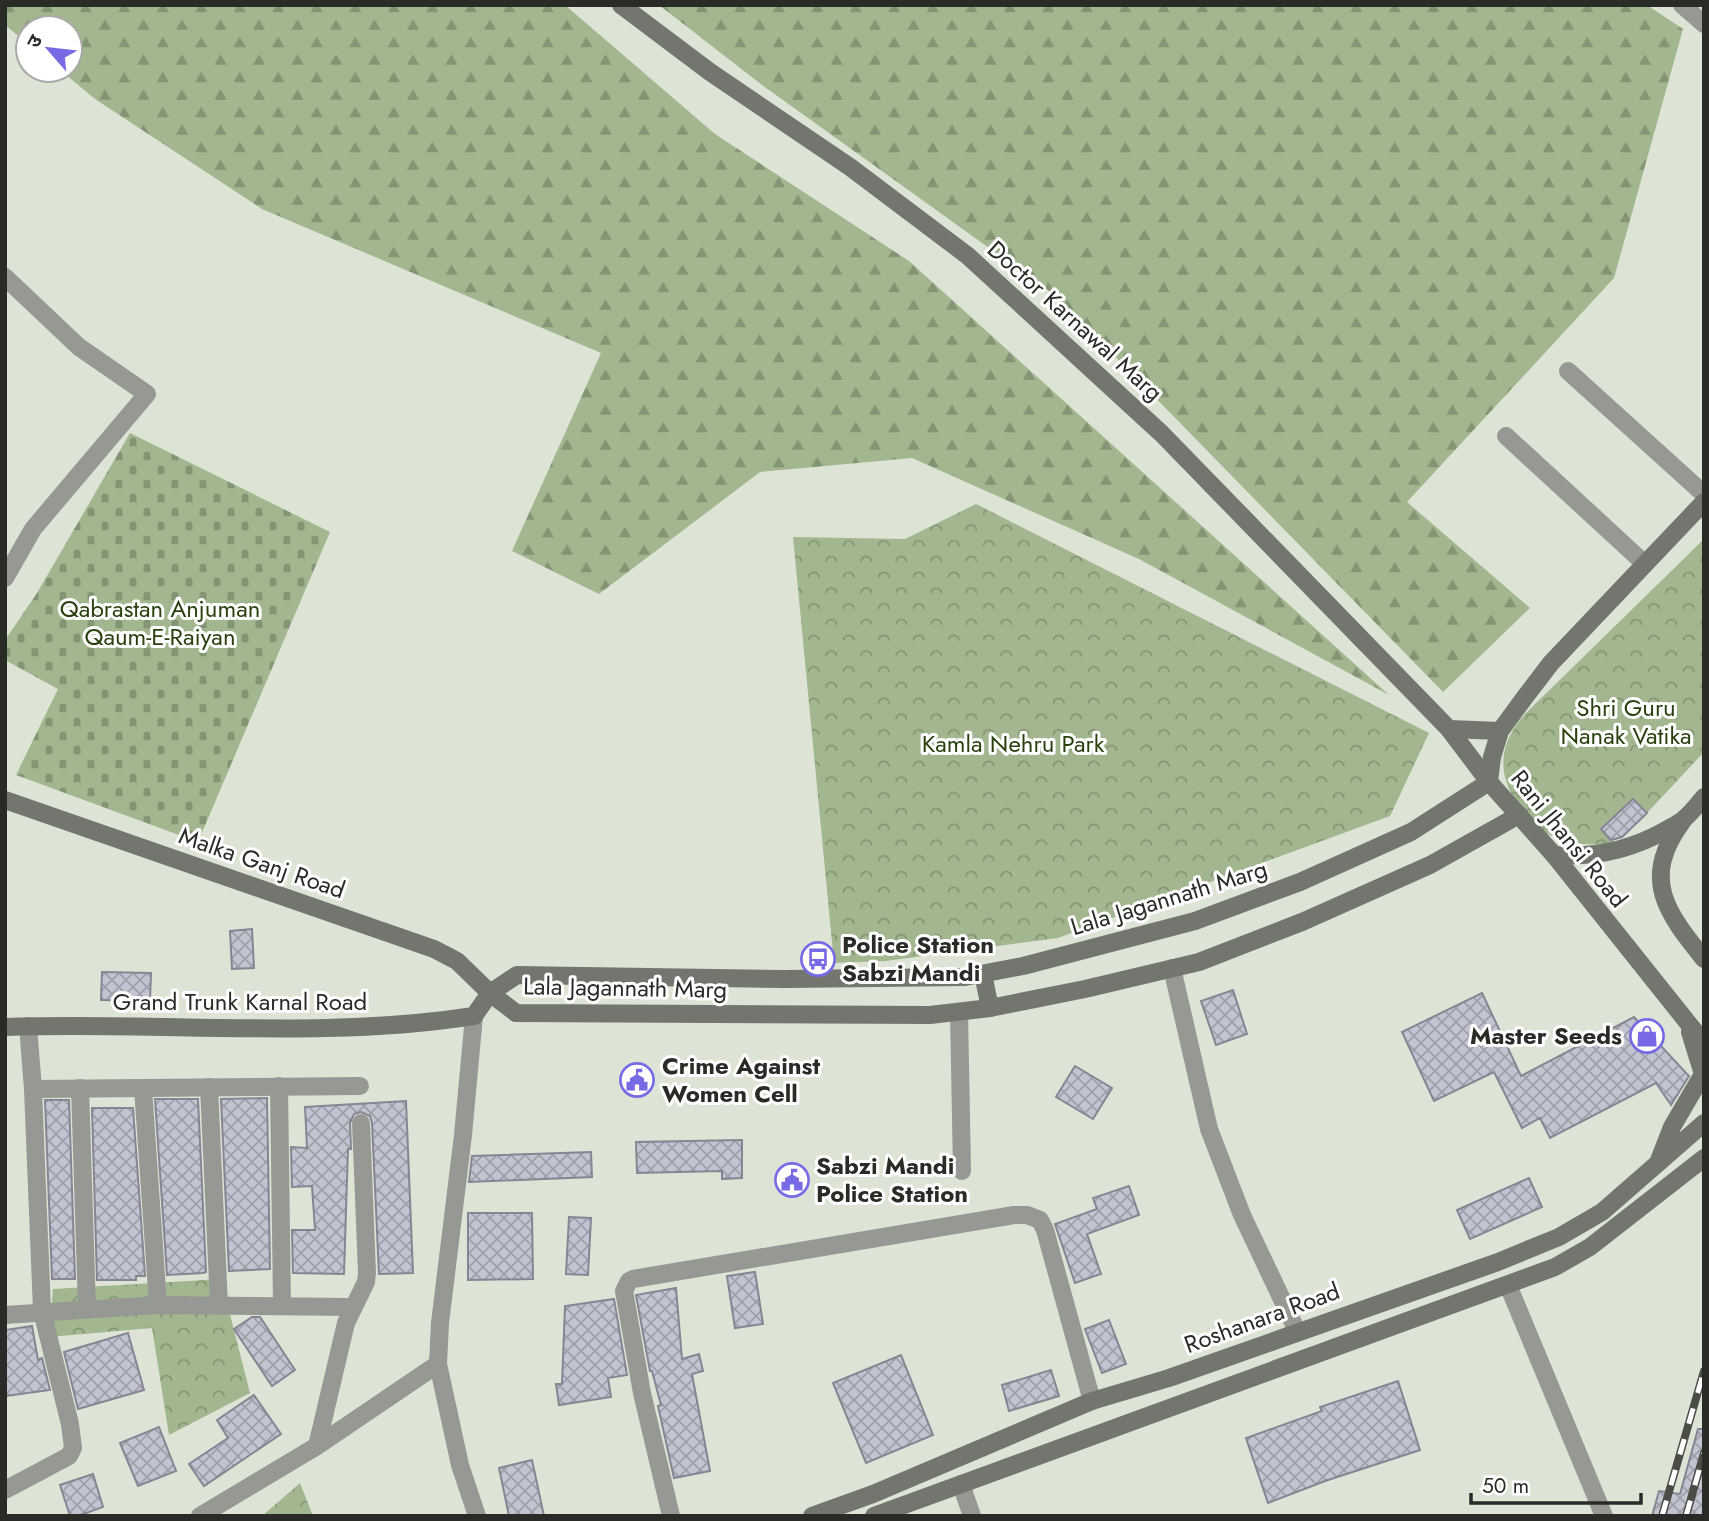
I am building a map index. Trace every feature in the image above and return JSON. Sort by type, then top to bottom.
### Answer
[{"type":"street","name":"Doctor Karnawal Marg","points":[[621,5],[710,72],[850,167],[968,256],[1162,434],[1449,729],[1489,782]]},
{"type":"street","points":[[1682,5],[1704,23]]},
{"type":"street","points":[[5,277],[79,347],[146,394],[33,529],[5,578]]},
{"type":"street","points":[[1568,371],[1704,494]]},
{"type":"street","points":[[1506,436],[1645,564]]},
{"type":"street","name":"Rani Jhansi Road","points":[[1704,502],[1551,663],[1500,731],[1492,757],[1489,782],[1554,855],[1704,1043]]},
{"type":"street","points":[[1449,729],[1500,731]]},
{"type":"street","name":"Lala Jagannath Marg","points":[[1489,782],[1411,832],[1300,882],[1195,921],[983,974],[965,977],[786,979],[517,975],[490,993],[516,1013],[930,1015],[990,1008],[1199,962],[1302,922],[1430,865],[1519,815]]},
{"type":"street","points":[[1554,855],[1583,857],[1606,854],[1656,835],[1684,820],[1704,797]]},
{"type":"street","name":"Malka Ganj Road","points":[[5,800],[434,949],[457,961],[490,993]]},
{"type":"street","name":"Rani Jhansi Road","points":[[1684,820],[1672,836],[1665,856],[1663,897],[1674,922],[1704,959]]},
{"type":"street","points":[[1172,968],[1209,1129],[1242,1215],[1297,1331]]},
{"type":"street","points":[[983,974],[990,1008]]},
{"type":"street","points":[[477,1516],[460,1465],[438,1364],[440,1323],[463,1135],[474,1016],[490,993]]},
{"type":"street","points":[[959,1012],[962,1171]]},
{"type":"street","name":"Grand Trunk Karnal Road","points":[[5,1027],[357,1028],[420,1025],[474,1016]]},
{"type":"street","points":[[5,1490],[69,1456],[73,1448],[70,1424],[42,1311],[28,1026]]},
{"type":"street","points":[[1657,1167],[1672,1127],[1703,1074],[1688,1026]]},
{"type":"street","points":[[279,1086],[282,1305]]},
{"type":"street","points":[[33,1089],[360,1086]]},
{"type":"street","points":[[209,1087],[219,1305]]},
{"type":"street","points":[[80,1088],[87,1309]]},
{"type":"street","points":[[143,1088],[158,1304]]},
{"type":"street","points":[[317,1447],[346,1323],[366,1282],[361,1123]]},
{"type":"street","name":"Roshanara Road","points":[[811,1516],[873,1494],[1092,1401],[1169,1378],[1498,1262],[1559,1237],[1602,1212],[1657,1167],[1704,1123]]},
{"type":"street","points":[[873,1494],[878,1515],[1555,1267],[1590,1247],[1704,1158]]},
{"type":"street","points":[[671,1516],[642,1394],[624,1291],[633,1279],[1027,1215],[1040,1220],[1045,1230],[1092,1401]]},
{"type":"street","points":[[1508,1285],[1604,1516]]},
{"type":"street","points":[[5,1315],[158,1304],[352,1307]]},
{"type":"street","points":[[200,1516],[317,1447],[438,1364]]},
{"type":"street","points":[[961,1484],[972,1516]]},
{"type":"green space","points":[[5,5],[565,5],[715,134],[909,261],[1389,695],[1139,559],[912,458],[760,472],[599,594],[512,551],[601,353],[262,209],[95,99],[77,84],[84,84],[84,14],[14,14],[14,32],[5,25]]},
{"type":"green space","points":[[659,5],[1647,5],[1683,29],[1614,278],[1407,502],[1530,608],[1443,692],[1056,296],[762,85]]},
{"type":"green space","name":"Qabrastan Anjuman Qaum-E-Raiyan","points":[[130,433],[330,532],[198,842],[16,775],[58,689],[5,660],[5,640],[37,593]]},
{"type":"green space","name":"Kamla Nehru Park","points":[[976,504],[1429,733],[1390,816],[1058,938],[886,961],[834,963],[793,537],[905,539]]},
{"type":"green space","name":"Shri Guru Nanak Vatika","points":[[1704,539],[1704,752],[1647,813],[1633,799],[1602,829],[1615,843],[1575,843],[1548,834],[1524,812],[1508,786],[1503,761],[1510,736],[1527,712]]},
{"type":"green space","points":[[221,1279],[250,1393],[169,1435],[152,1328],[49,1337],[53,1289]]},
{"type":"green space","points":[[300,1483],[313,1516],[262,1516]]},
{"type":"building","points":[[1633,799],[1647,813],[1622,837],[1611,840],[1601,829]]},
{"type":"building","points":[[252,929],[254,968],[232,969],[230,931]]},
{"type":"building","points":[[102,972],[151,973],[150,1001],[101,1000]]},
{"type":"building","points":[[1233,990],[1247,1034],[1216,1045],[1201,1001]]},
{"type":"building","points":[[1482,993],[1521,1076],[1634,1017],[1689,1076],[1671,1105],[1656,1083],[1550,1138],[1540,1118],[1522,1128],[1494,1072],[1434,1101],[1402,1032]]},
{"type":"building","points":[[1075,1066],[1112,1088],[1093,1119],[1056,1097]]},
{"type":"building","points":[[267,1098],[270,1269],[229,1271],[221,1099]]},
{"type":"building","points":[[155,1099],[198,1099],[206,1272],[203,1273],[167,1275]]},
{"type":"building","points":[[45,1100],[69,1100],[75,1279],[52,1279]]},
{"type":"building","points":[[406,1101],[413,1273],[379,1274],[372,1123],[370,1116],[361,1112],[354,1114],[350,1123],[344,1274],[293,1273],[292,1230],[315,1230],[312,1186],[292,1187],[291,1147],[307,1148],[305,1107]]},
{"type":"building","points":[[92,1108],[133,1108],[145,1276],[136,1276],[136,1280],[97,1280]]},
{"type":"building","points":[[742,1140],[742,1178],[722,1179],[722,1171],[637,1173],[636,1142]]},
{"type":"building","points":[[591,1152],[592,1177],[469,1182],[472,1156]]},
{"type":"building","points":[[1529,1178],[1542,1207],[1470,1239],[1457,1210]]},
{"type":"building","points":[[1129,1186],[1139,1215],[1087,1234],[1101,1274],[1075,1283],[1055,1224],[1097,1209],[1093,1198]]},
{"type":"building","points":[[468,1213],[532,1213],[533,1279],[468,1280]]},
{"type":"building","points":[[569,1217],[591,1218],[588,1275],[566,1274]]},
{"type":"building","points":[[755,1272],[763,1324],[735,1328],[727,1276]]},
{"type":"building","points":[[676,1288],[682,1359],[699,1354],[703,1371],[692,1374],[710,1471],[674,1478],[658,1406],[661,1405],[650,1371],[636,1295]]},
{"type":"building","points":[[614,1299],[627,1375],[608,1378],[611,1397],[559,1405],[556,1384],[562,1384],[565,1306]]},
{"type":"building","points":[[252,1317],[260,1317],[295,1370],[272,1386],[234,1329]]},
{"type":"building","points":[[1109,1320],[1126,1364],[1102,1373],[1085,1329]]},
{"type":"building","points":[[32,1326],[38,1360],[42,1358],[50,1390],[5,1396],[5,1330]]},
{"type":"building","points":[[128,1333],[144,1390],[78,1409],[64,1352]]},
{"type":"building","points":[[901,1355],[933,1435],[866,1463],[833,1383]]},
{"type":"building","points":[[1051,1370],[1059,1396],[1009,1411],[1002,1385]]},
{"type":"building","points":[[1398,1381],[1420,1450],[1268,1503],[1246,1438],[1322,1411],[1320,1407]]},
{"type":"building","points":[[254,1395],[281,1434],[204,1486],[189,1464],[228,1438],[217,1420]]},
{"type":"building","points":[[159,1427],[176,1471],[138,1486],[120,1443]]},
{"type":"building","points":[[1698,1429],[1704,1429],[1704,1516],[1652,1516],[1659,1491],[1680,1494]]},
{"type":"building","points":[[532,1460],[544,1516],[509,1516],[499,1468]]},
{"type":"building","points":[[93,1474],[103,1507],[78,1516],[70,1516],[60,1485]]},
{"type":"railway","points":[[1662,1516],[1704,1371]]},
{"type":"railway","points":[[1686,1516],[1704,1453]]},
{"type":"place","name":"Police Station Sabzi Mandi","points":[[818,959]]},
{"type":"place","name":"Master Seeds","points":[[1647,1036]]},
{"type":"place","name":"Crime Against Women Cell","points":[[637,1080]]},
{"type":"place","name":"Sabzi Mandi Police Station","points":[[792,1180]]}]
